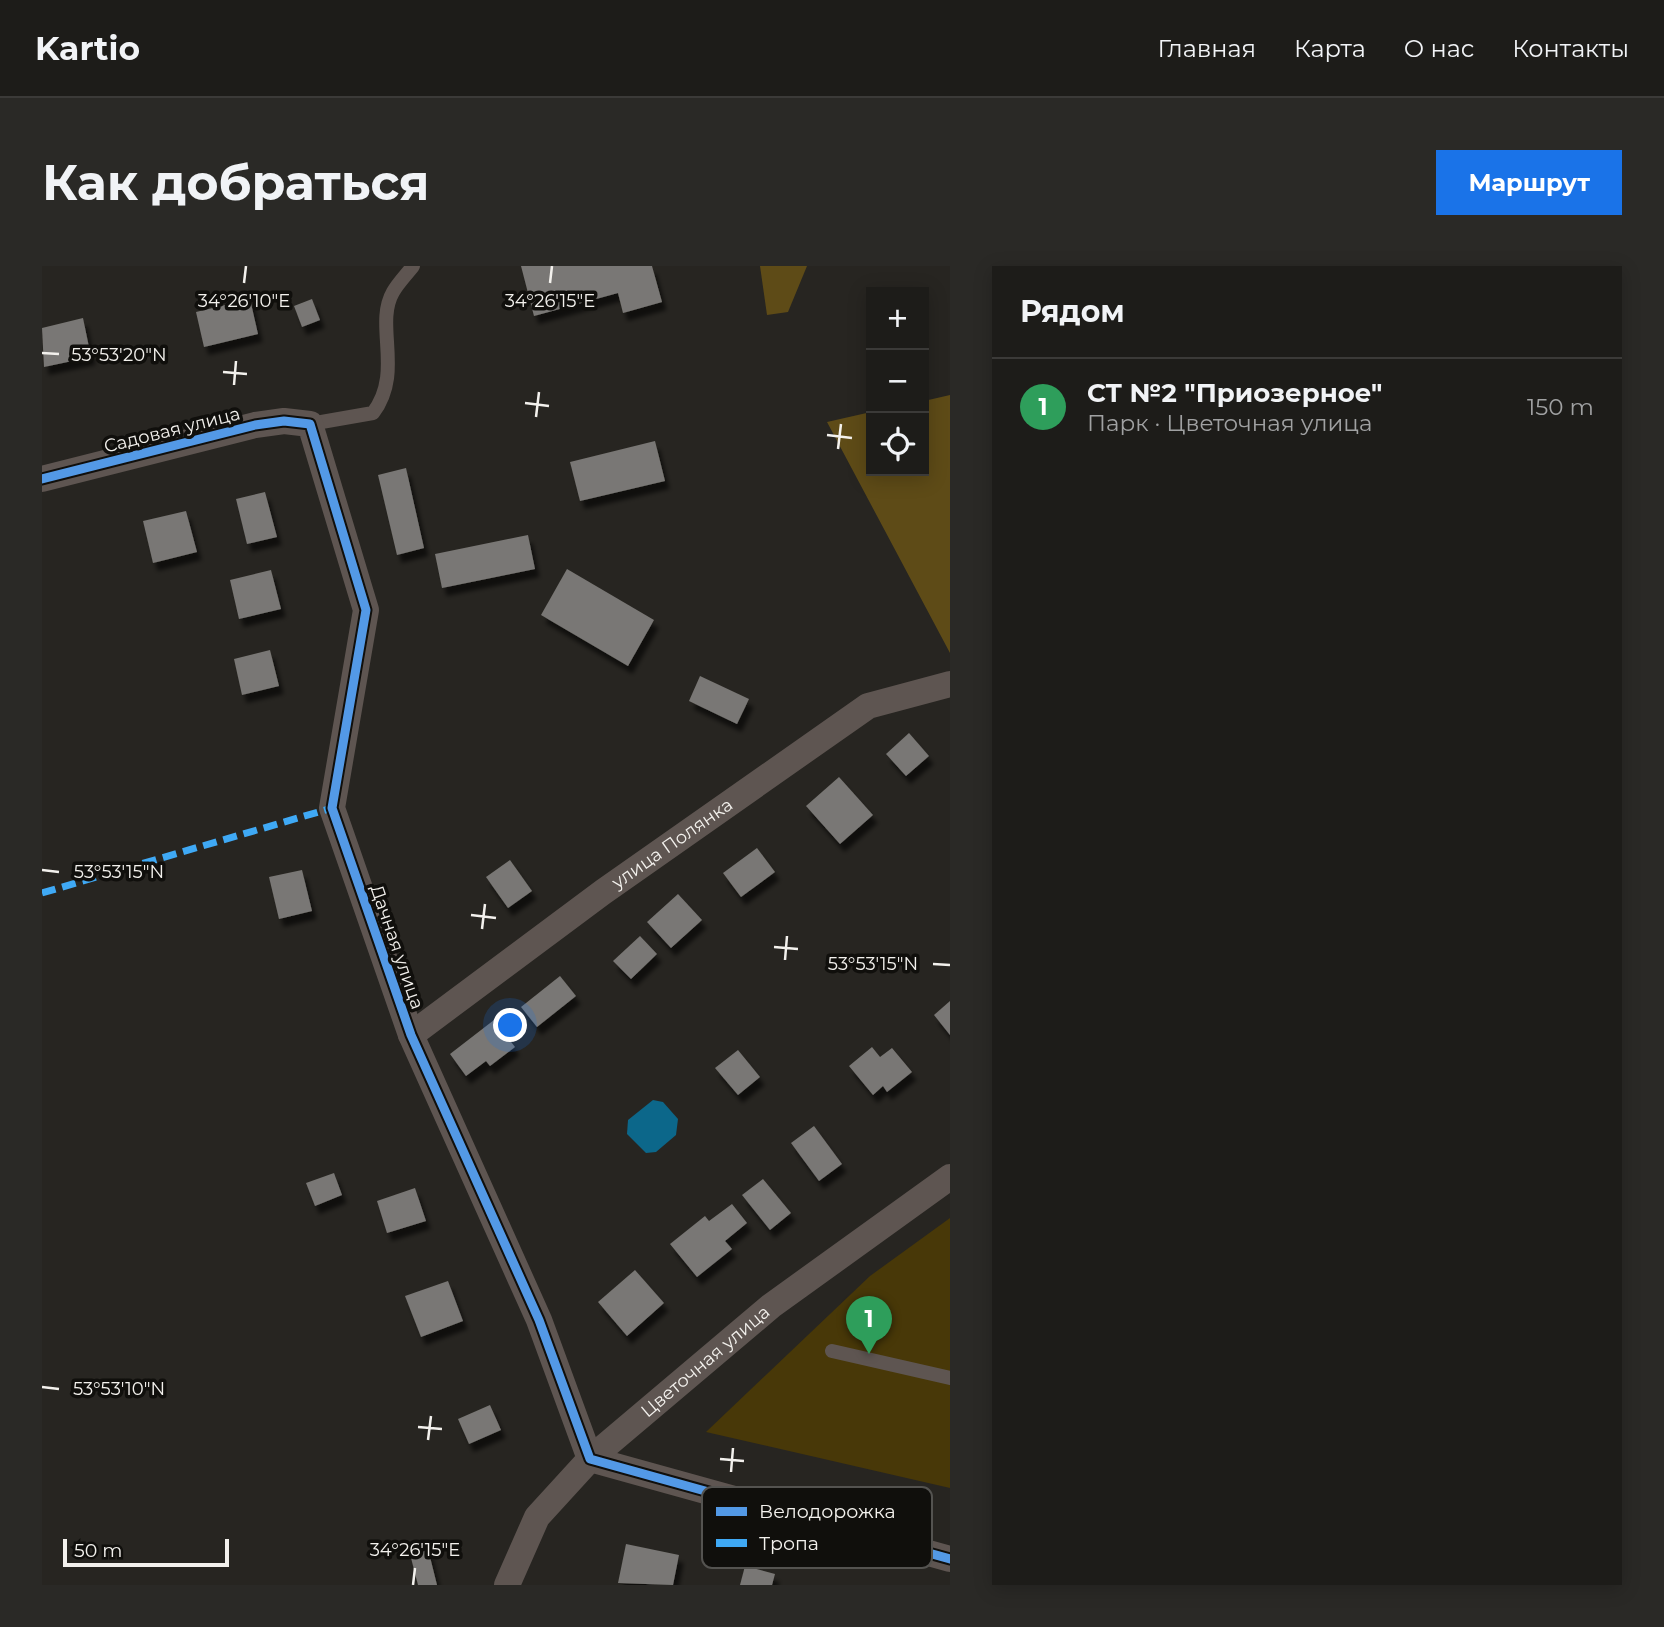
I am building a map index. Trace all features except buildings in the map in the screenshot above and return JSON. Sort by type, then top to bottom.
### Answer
[{"type":"street","name":"Садовая улица","points":[[42,479],[255,425],[284,421],[310,424]]},
{"type":"street","name":"Дачная улица","points":[[310,424],[366,610],[332,808],[411,1035],[539,1320],[590,1459]]},
{"type":"street","name":"улица Полянка","points":[[411,1035],[603,892],[868,706],[950,684]]},
{"type":"street","name":"Цветочная улица","points":[[507,1585],[537,1517],[590,1459],[771,1306],[950,1177]]},
{"type":"street","points":[[590,1459],[702,1490]]},
{"type":"street","points":[[932,1554],[950,1559]]},
{"type":"lane","points":[[310,424],[373,413],[383,400],[388,383],[392,293],[414,266]]},
{"type":"lane","points":[[832,1351],[950,1378]]},
{"type":"shaded area","points":[[760,266],[807,266],[788,312],[767,315]]},
{"type":"shaded area","points":[[950,395],[950,653],[827,422],[866,413],[866,476],[929,476],[929,400]]},
{"type":"shaded area","points":[[950,1218],[950,1488],[706,1432],[870,1276]]},
{"type":"water","points":[[653,1100],[663,1102],[678,1119],[676,1135],[656,1152],[646,1153],[627,1134],[628,1120]]},
{"type":"marked path","points":[[42,893],[332,808]]},
{"type":"cycle path","points":[[42,479],[255,425],[284,421],[310,424],[366,610],[332,808],[411,1035],[539,1320],[590,1459],[702,1490]]},
{"type":"cycle path","points":[[932,1554],[950,1559]]},
{"type":"place","name":"СТ №2 \"Приозерное\"","points":[[869,1354]]}]
